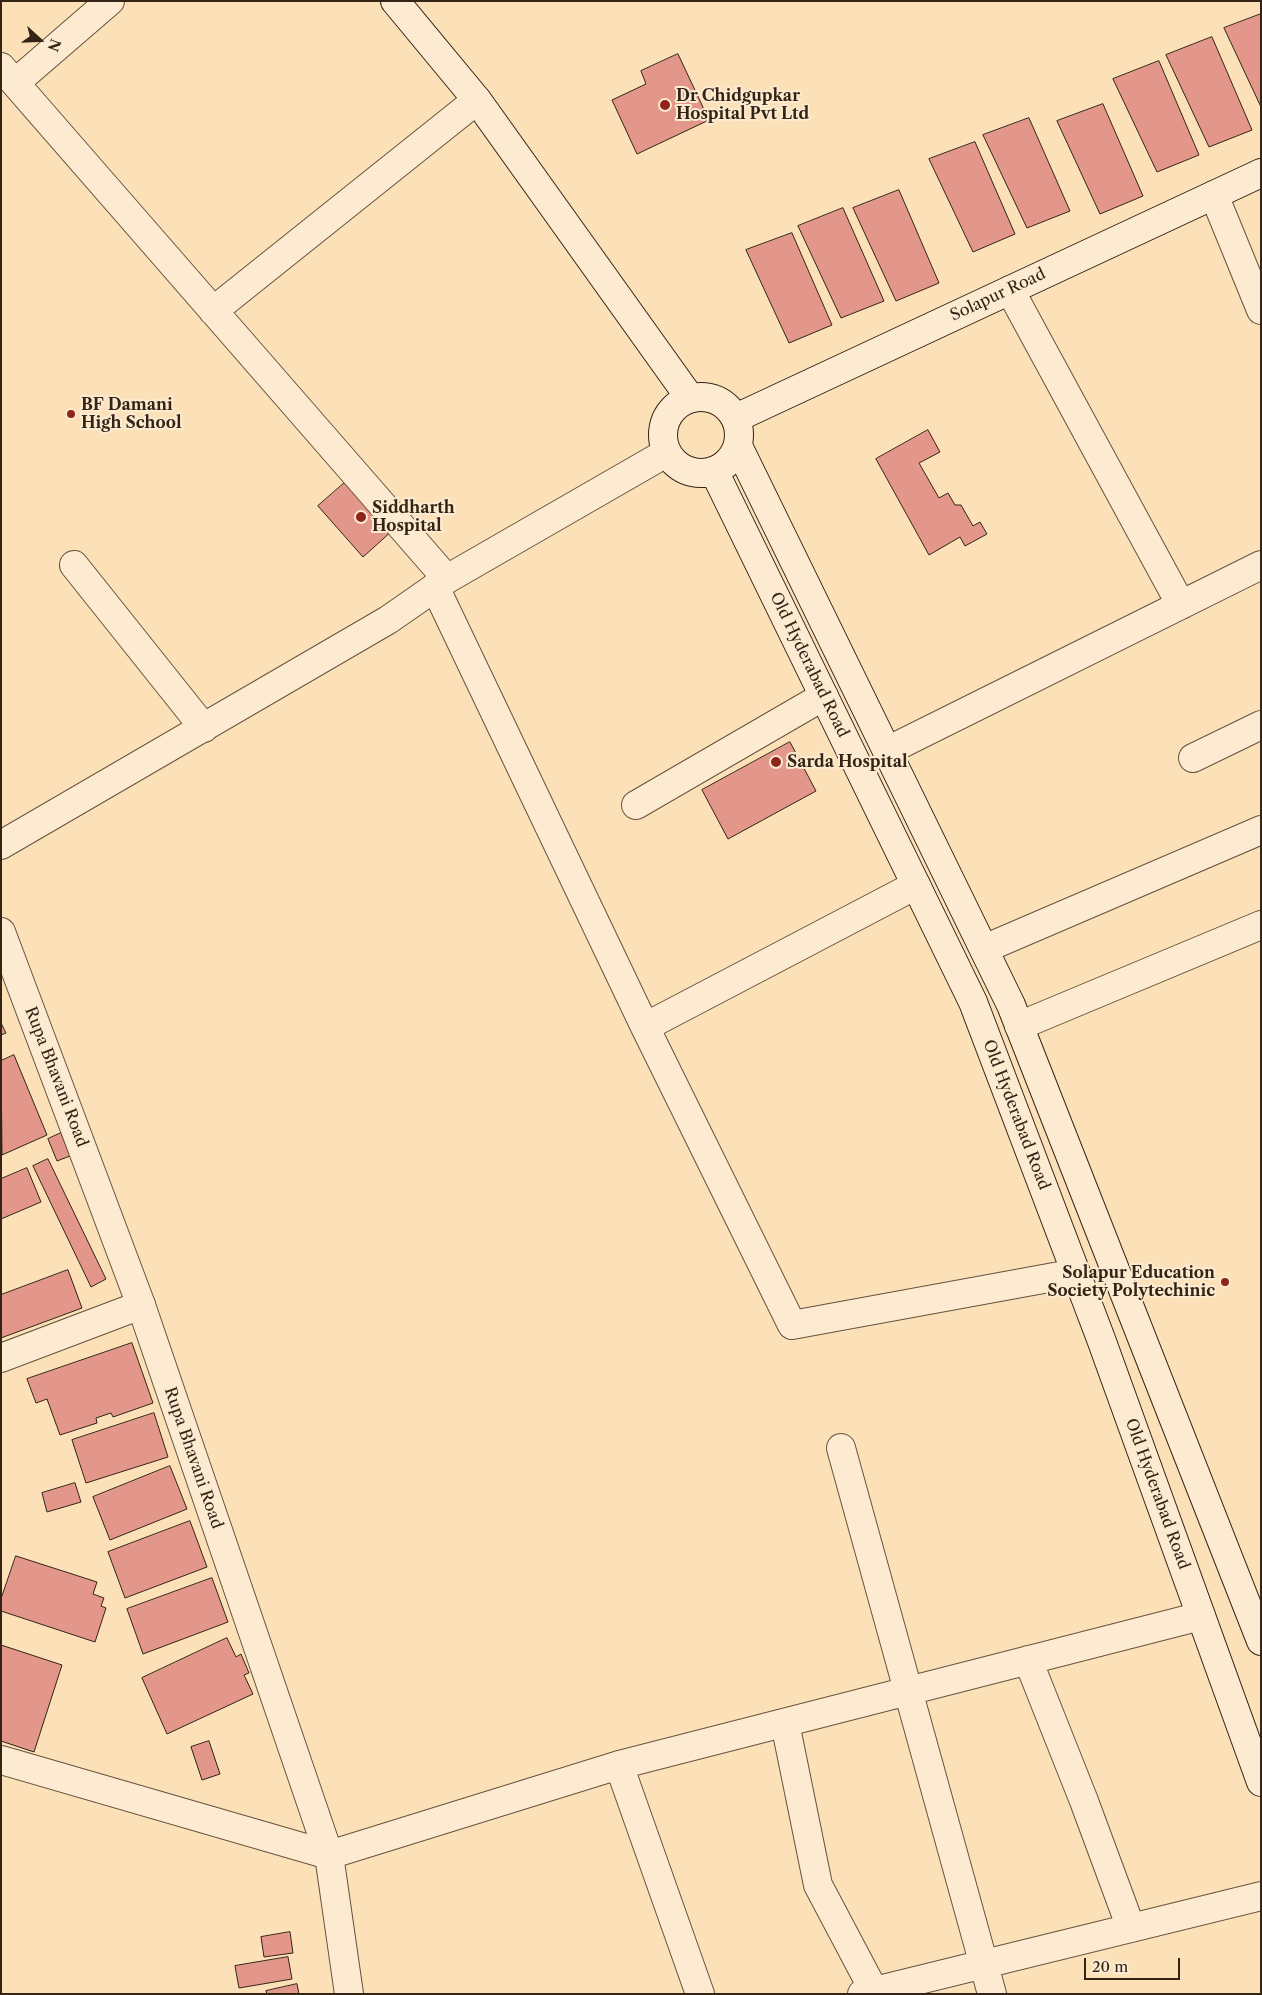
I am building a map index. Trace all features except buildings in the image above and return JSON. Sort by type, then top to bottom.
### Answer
[{"type":"street","points":[[110,1],[8,75],[214,311],[441,583],[644,1027],[792,1325],[1076,1273]]},
{"type":"street","points":[[395,1],[477,100],[690,398]]},
{"type":"street","points":[[214,311],[477,100]]},
{"type":"street","name":"Solapur Road","points":[[736,418],[1261,173]]},
{"type":"street","points":[[1214,195],[1261,310]]},
{"type":"street","points":[[1010,290],[1181,605]]},
{"type":"street","points":[[705,396],[720,401],[736,418],[739,432],[738,446],[729,461],[714,471],[700,474],[680,468],[666,453],[662,440],[663,426],[668,413],[677,404],[690,398],[705,396]]},
{"type":"street","points":[[738,446],[1020,1026],[1261,1641]]},
{"type":"street","points":[[1,845],[388,620],[441,583],[666,453]]},
{"type":"street","name":"Old Hyderabad Road","points":[[714,471],[973,1002],[1076,1273],[1261,1782]]},
{"type":"street","points":[[887,751],[1261,564]]},
{"type":"street","points":[[74,565],[204,728]]},
{"type":"street","points":[[636,804],[824,696]]},
{"type":"street","points":[[1193,758],[1261,725]]},
{"type":"street","points":[[984,949],[1261,830]]},
{"type":"street","points":[[644,1027],[916,885]]},
{"type":"street","points":[[1020,1026],[1261,925]]},
{"type":"street","name":"Rupa Bhavani Road","points":[[1,932],[141,1305],[329,1855],[350,1994]]},
{"type":"street","points":[[1,1358],[141,1305]]},
{"type":"street","points":[[842,1448],[992,1994]]},
{"type":"street","points":[[1,1760],[329,1855],[619,1765],[1201,1616]]},
{"type":"street","points":[[1028,1660],[1084,1801],[1131,1928]]},
{"type":"street","points":[[785,1723],[818,1885],[868,1992],[1261,1896]]},
{"type":"street","points":[[619,1765],[700,1994]]},
{"type":"place","name":"Dr Chidgupkar Hospital Pvt Ltd","points":[[665,105]]},
{"type":"place","name":"BF Damani High School","points":[[71,414]]},
{"type":"place","name":"Siddharth Hospital","points":[[361,517]]},
{"type":"place","name":"Sarda Hospital","points":[[776,762]]},
{"type":"place","name":"Solapur Education Society Polytechinic","points":[[1225,1282]]}]
